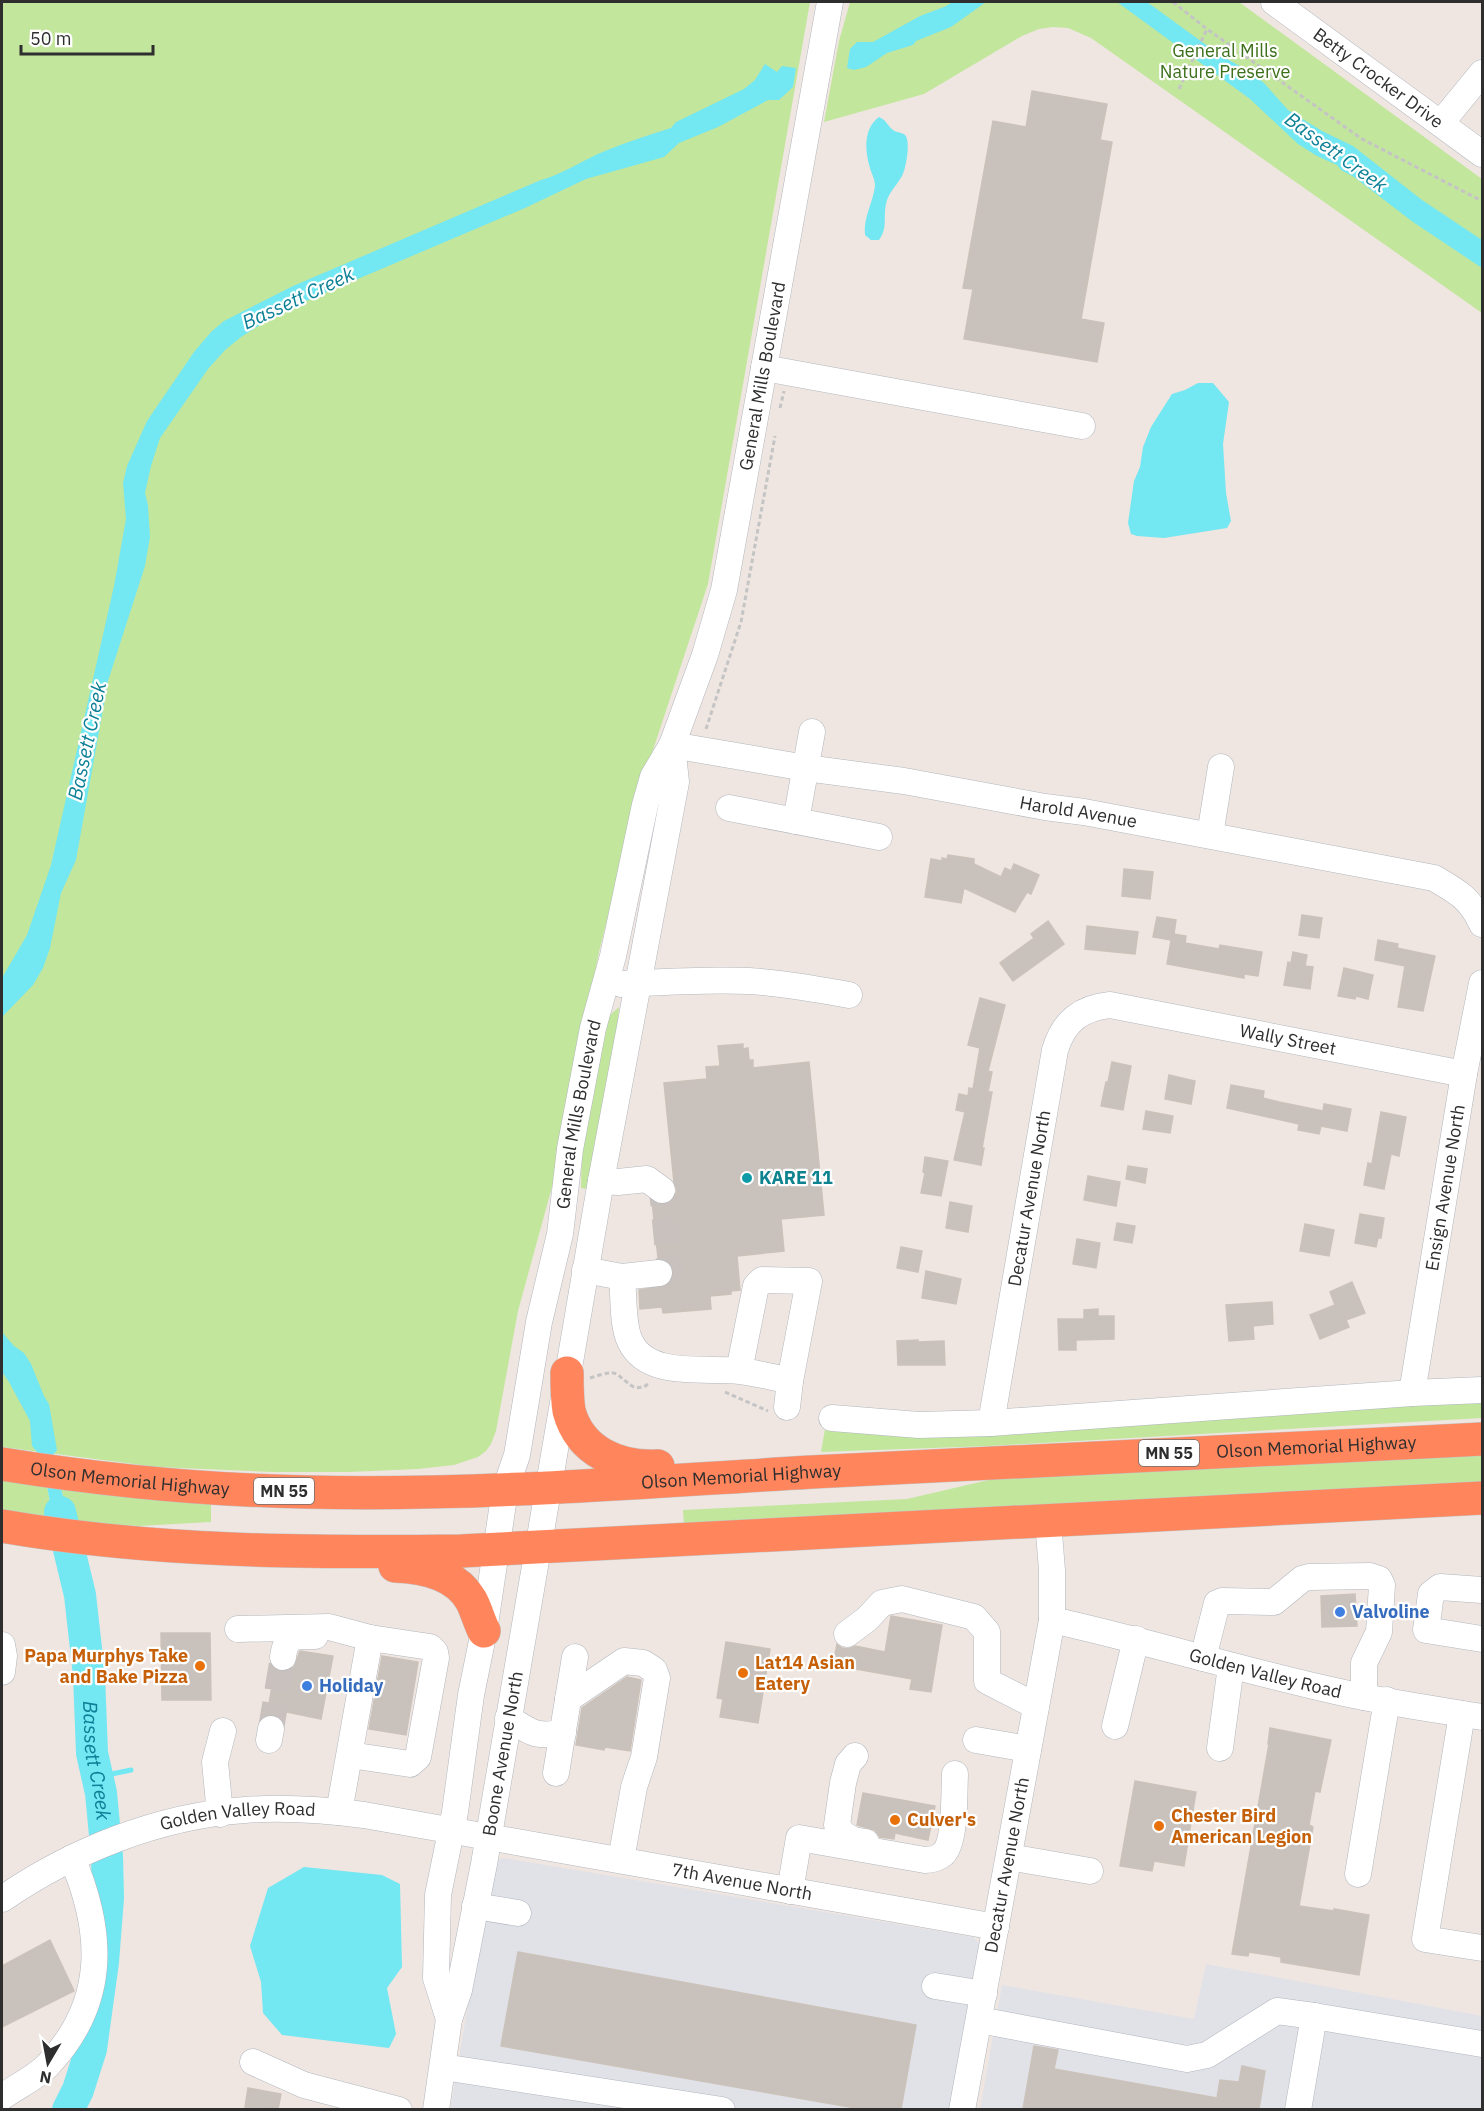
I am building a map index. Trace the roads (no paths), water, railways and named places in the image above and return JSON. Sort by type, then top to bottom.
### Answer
[{"type":"highway","points":[[576,1376],[569,1411],[576,1427],[584,1440],[595,1450],[617,1462],[645,1467],[778,1459],[856,1470]]},
{"type":"highway","name":"Olson Memorial Highway","points":[[2,1464],[223,1488],[304,1492],[505,1490],[1476,1438]]},
{"type":"highway","points":[[2,1526],[66,1536],[169,1547],[342,1552],[497,1550],[1482,1498]]},
{"type":"highway","points":[[201,1548],[256,1565],[425,1568],[460,1588],[470,1599],[484,1631]]},
{"type":"street","name":"General Mills Boulevard","points":[[505,1490],[517,1455],[539,1322],[560,1234],[570,1149],[593,1028],[613,956],[645,805],[653,777],[672,745],[705,656],[724,590],[830,2]]},
{"type":"street","name":"Betty Crocker Drive","points":[[1274,2],[1482,154]]},
{"type":"street","points":[[1441,123],[1482,73]]},
{"type":"street","points":[[764,368],[1082,426]]},
{"type":"street","points":[[796,821],[812,732]]},
{"type":"street","name":"General Mills Boulevard","points":[[548,1487],[576,1376],[585,1270],[676,782],[672,745]]},
{"type":"street","name":"Harold Avenue","points":[[672,745],[806,768],[904,781],[1210,835],[1434,878],[1462,894],[1480,916]]},
{"type":"street","points":[[1210,835],[1221,767]]},
{"type":"street","points":[[729,808],[879,837]]},
{"type":"street","points":[[605,985],[748,981],[800,986],[849,995]]},
{"type":"street","name":"Ensign Avenue North","points":[[1412,1393],[1464,1074],[1482,983]]},
{"type":"street","name":"Wally Street","points":[[1110,1005],[1464,1074]]},
{"type":"street","name":"Decatur Avenue North","points":[[991,1423],[1055,1050],[1065,1028],[1078,1015],[1086,1010],[1110,1005]]},
{"type":"street","points":[[601,1181],[647,1179],[662,1190]]},
{"type":"street","points":[[585,1270],[622,1277],[659,1273]]},
{"type":"street","points":[[622,1277],[627,1334],[643,1359],[670,1368],[739,1371],[790,1381]]},
{"type":"street","points":[[739,1371],[758,1282],[762,1280],[809,1281],[787,1407]]},
{"type":"street","points":[[832,1418],[919,1425],[991,1423],[1482,1390]]},
{"type":"street","name":"Boone Avenue North","points":[[443,2108],[443,2067],[449,2019],[459,1990],[475,1906],[548,1487]]},
{"type":"street","name":"Boone Avenue North","points":[[449,2019],[436,1978],[438,1895],[451,1830],[471,1695],[484,1631],[505,1490]]},
{"type":"street","name":"Decatur Avenue North","points":[[962,2109],[1052,1620],[1052,1570],[1048,1521]]},
{"type":"street","points":[[1203,1658],[1217,1603],[1222,1601],[1274,1602],[1309,1577],[1370,1576],[1379,1579],[1382,1585],[1379,1632],[1364,1663],[1375,1699],[1358,1874]]},
{"type":"street","points":[[1482,1590],[1440,1587],[1431,1594],[1426,1630],[1482,1639]]},
{"type":"street","points":[[847,1634],[867,1619],[882,1602],[902,1599],[974,1617],[987,1632],[987,1681],[1036,1706]]},
{"type":"street","name":"Golden Valley Road","points":[[1052,1620],[1136,1639],[1231,1666],[1375,1699],[1472,1715]]},
{"type":"street","points":[[238,1629],[329,1627],[362,1636],[430,1647],[435,1652],[436,1658],[418,1757],[415,1761],[410,1764],[350,1755]]},
{"type":"street","points":[[283,1657],[287,1642],[296,1636],[362,1636]]},
{"type":"street","points":[[339,1812],[350,1755],[362,1636]]},
{"type":"street","points":[[1115,1726],[1136,1639]]},
{"type":"street","points":[[2,1645],[4,1656],[2,1672]]},
{"type":"street","points":[[556,1773],[575,1657]]},
{"type":"street","points":[[568,1699],[624,1661],[642,1662],[654,1670],[657,1678],[644,1757],[634,1787],[621,1860]]},
{"type":"street","points":[[1220,1748],[1231,1666]]},
{"type":"street","points":[[427,1707],[471,1695]]},
{"type":"street","points":[[1472,1715],[1425,1940],[1482,1948]]},
{"type":"street","points":[[508,1718],[531,1733],[543,1736],[563,1733]]},
{"type":"street","points":[[220,1814],[215,1762],[223,1731]]},
{"type":"street","points":[[976,1740],[1028,1749]]},
{"type":"street","points":[[790,1890],[799,1838],[925,1860],[934,1860],[948,1848],[956,1804],[954,1785],[948,1802],[941,1843],[935,1852],[926,1853],[853,1840],[843,1834],[837,1825],[843,1783],[848,1764],[855,1756]]},
{"type":"street","name":"Golden Valley Road","points":[[2,1899],[72,1858],[141,1830],[185,1819],[244,1810],[304,1809],[339,1812],[487,1837]]},
{"type":"street","name":"7th Avenue North","points":[[487,1837],[996,1927]]},
{"type":"street","points":[[1009,1857],[1090,1871]]},
{"type":"street","points":[[2,2097],[46,2067],[69,2037],[87,2002],[94,1980],[95,1938],[84,1886],[72,1858]]},
{"type":"street","points":[[475,1906],[518,1913]]},
{"type":"street","points":[[935,1986],[984,1994]]},
{"type":"street","points":[[979,2019],[1186,2059],[1207,2055],[1276,2011],[1482,2044]]},
{"type":"street","points":[[1298,2109],[1314,2016]]},
{"type":"street","points":[[253,2062],[304,2085],[399,2109]]},
{"type":"street","points":[[443,2067],[722,2109]]},
{"type":"water","points":[[953,2],[986,2],[951,27],[916,41],[913,45],[887,53],[866,67],[854,70],[847,68],[850,49],[857,42],[873,42],[920,16]]},
{"type":"water","points":[[1117,2],[1147,2],[1220,55],[1254,74],[1288,110],[1322,131],[1353,146],[1422,200],[1482,240],[1482,268],[1413,222],[1337,165],[1298,144],[1250,99]]},
{"type":"water","points":[[765,64],[777,72],[782,66],[796,68],[793,87],[779,100],[768,100],[718,127],[679,143],[664,157],[586,179],[525,208],[280,312],[241,337],[225,350],[208,369],[160,438],[151,466],[145,493],[150,537],[145,566],[108,681],[76,860],[61,893],[50,948],[43,968],[33,985],[2,1017],[2,978],[27,935],[51,865],[114,586],[126,519],[123,483],[127,466],[147,421],[194,352],[224,321],[293,286],[557,174],[605,151],[671,128],[676,122],[744,89],[755,80]]},
{"type":"water","points":[[879,117],[893,130],[905,135],[908,149],[904,172],[887,200],[882,236],[879,240],[871,240],[865,235],[865,229],[875,186],[866,147],[870,128]]},
{"type":"water","points":[[1198,383],[1213,383],[1229,402],[1223,444],[1226,493],[1231,521],[1227,528],[1164,538],[1131,534],[1128,523],[1134,481],[1151,427],[1172,394]]},
{"type":"water","points":[[2,1332],[14,1346],[24,1353],[49,1404],[57,1450],[53,1455],[38,1453],[32,1446],[30,1421],[2,1372]]},
{"type":"water","points":[[47,1486],[61,1488],[69,1522],[53,1519]]},
{"type":"water","points":[[304,1867],[382,1875],[400,1884],[402,1967],[387,1988],[396,2034],[389,2048],[282,2035],[263,2013],[261,1982],[250,1946],[268,1888]]},
{"type":"waterway","name":"Bassett Creek","points":[[60,1512],[80,1595],[89,1675],[92,1753],[101,1793],[107,1856],[108,1898],[103,1962],[91,2049],[78,2090],[68,2110]]},
{"type":"waterway","points":[[97,1777],[131,1770]]},
{"type":"tunnel","points":[[659,1273],[670,1272],[662,1190]]},
{"type":"tunnel","points":[[271,1729],[283,1657]]},
{"type":"place","name":"KARE 11","points":[[747,1178]]},
{"type":"place","name":"Valvoline","points":[[1340,1612]]},
{"type":"place","name":"Papa Murphys Take and Bake Pizza","points":[[200,1666]]},
{"type":"place","name":"Lat14 Asian Eatery","points":[[743,1673]]},
{"type":"place","name":"Holiday","points":[[307,1686]]},
{"type":"place","name":"Culver's","points":[[895,1820]]},
{"type":"place","name":"Chester Bird American Legion","points":[[1159,1826]]},
{"type":"park label","name":"General Mills Nature Preserve","points":[[1225,61]]}]
